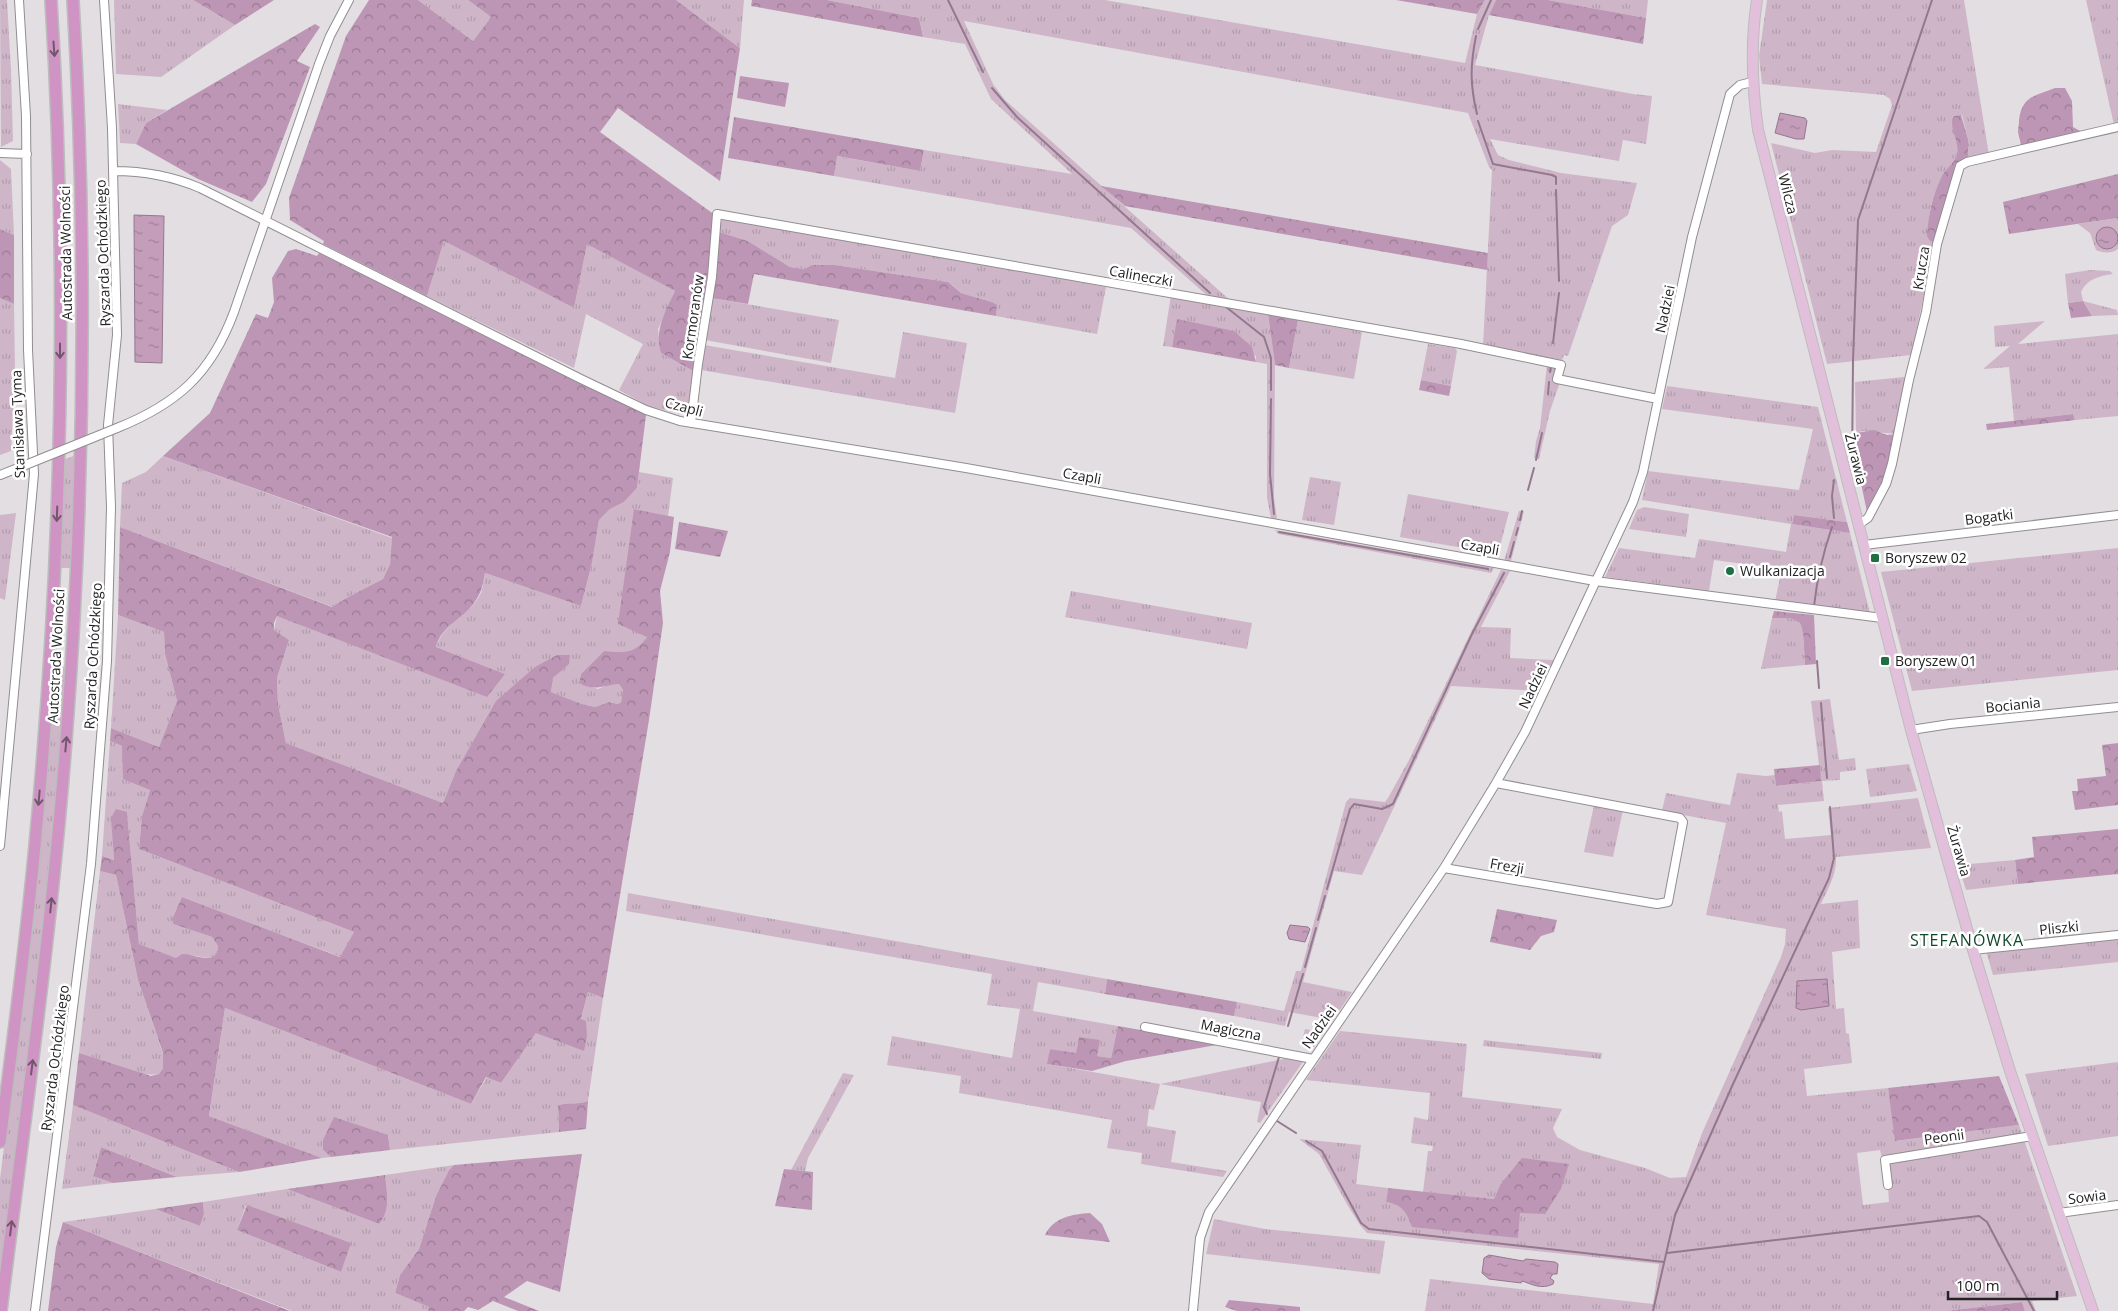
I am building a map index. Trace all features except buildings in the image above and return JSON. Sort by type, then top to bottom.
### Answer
[{"type":"highway","name":"Autostrada Wolności","points":[[0,1142],[36,834],[49,676],[56,527],[60,292],[59,171],[51,0]]},
{"type":"highway","name":"Autostrada Wolności","points":[[0,1311],[47,945],[63,777],[74,618],[80,491],[82,292],[80,172],[73,0]]},
{"type":"main road","name":"Wilcza","points":[[1756,0],[1752,46],[1752,82],[1758,130],[1824,390]]},
{"type":"main road","name":"Żurawia","points":[[1824,390],[1864,545],[1878,618],[1973,950],[2010,1071],[2093,1311]]},
{"type":"street","name":"Stanisława Tyma","points":[[0,846],[34,474],[28,358],[27,154],[19,0]]},
{"type":"street","name":"Ryszarda Ochódzkiego","points":[[35,1311],[83,936],[104,714],[111,521],[108,425],[118,335],[113,171],[104,0]]},
{"type":"street","points":[[0,475],[154,412],[172,400],[204,370],[226,331],[330,36],[349,0]]},
{"type":"street","name":"Nadziei","points":[[1193,1311],[1200,1238],[1206,1217],[1216,1199],[1312,1058],[1444,868],[1496,783],[1525,732],[1633,502],[1643,472],[1692,237],[1730,97],[1736,87],[1752,82]]},
{"type":"street","name":"Krucza","points":[[1858,525],[1868,518],[1886,484],[1892,464],[1910,375],[1926,312],[1937,244],[1960,166],[1967,162],[2118,127]]},
{"type":"street","points":[[0,153],[27,154]]},
{"type":"street","name":"Czapli","points":[[113,171],[151,173],[186,182],[589,383],[646,410],[691,423],[976,470],[1595,581],[1878,618]]},
{"type":"street","name":"Calineczki","points":[[717,214],[1461,344],[1561,365],[1557,379],[1658,399]]},
{"type":"street","name":"Kormoranów","points":[[691,423],[712,277],[717,214]]},
{"type":"street","name":"Bogatki","points":[[1864,545],[2118,514]]},
{"type":"street","name":"Bociania","points":[[1911,730],[1950,724],[2118,707]]},
{"type":"street","name":"Frezji","points":[[1444,868],[1657,904],[1668,902],[1682,820],[1674,816],[1496,783]]},
{"type":"street","name":"Pliszki","points":[[1973,950],[2118,934]]},
{"type":"street","name":"Magiczna","points":[[1145,1027],[1312,1058]]},
{"type":"street","name":"Peonii","points":[[1888,1185],[1884,1160],[2032,1136]]},
{"type":"street","name":"Sowia","points":[[2059,1213],[2118,1205]]},
{"type":"green space","points":[[0,0],[7,0],[13,141],[1,147]]},
{"type":"green space","points":[[114,0],[193,0],[235,25],[161,77],[116,74]]},
{"type":"green space","points":[[193,0],[274,0],[235,25]]},
{"type":"green space","points":[[369,0],[418,0],[473,41],[491,17],[468,0],[676,0],[740,48],[720,181],[618,108],[600,132],[715,215],[695,372],[661,353],[659,345],[660,329],[664,314],[675,291],[587,244],[574,308],[444,241],[427,296],[323,244],[324,241],[290,220],[289,198],[346,36]]},
{"type":"green space","points":[[418,0],[468,0],[491,17],[473,41]]},
{"type":"green space","points":[[676,0],[744,0],[740,48]]},
{"type":"green space","points":[[752,0],[827,0],[919,18],[923,37],[751,6]]},
{"type":"green space","points":[[827,0],[1105,0],[1465,63],[1477,14],[1485,0],[1496,0],[1489,15],[1475,65],[1652,96],[1646,144],[1623,140],[1619,161],[1490,139],[1498,155],[1509,160],[1561,173],[1637,183],[1628,215],[1612,226],[1568,356],[1564,355],[1562,360],[1483,346],[1492,170],[1489,167],[1468,113],[964,21],[993,84],[1005,100],[1232,302],[1211,299],[1131,228],[834,176],[836,156],[920,171],[924,150],[1072,174],[991,99],[965,44],[923,37],[919,18]]},
{"type":"green space","points":[[1396,0],[1485,0],[1477,14]]},
{"type":"green space","points":[[1496,0],[1548,0],[1646,18],[1643,44],[1489,15]]},
{"type":"green space","points":[[1548,0],[1648,0],[1646,18]]},
{"type":"green space","points":[[1767,0],[1964,0],[1989,155],[1968,160],[1968,139],[1962,115],[1954,116],[1953,121],[1958,149],[1955,160],[1938,184],[1931,208],[1929,233],[1930,241],[1935,243],[1911,355],[1827,364],[1771,143],[1815,153],[1832,150],[1876,152],[1892,105],[1890,99],[1884,95],[1762,84],[1759,56]]},
{"type":"green space","points":[[2086,0],[2118,0],[2118,124],[2114,125]]},
{"type":"green space","points":[[315,24],[320,27],[297,61],[310,67],[266,184],[252,202],[198,179],[136,144],[146,123]]},
{"type":"green space","points":[[740,76],[789,83],[785,107],[737,98]]},
{"type":"green space","points":[[2055,88],[2065,88],[2072,101],[2073,127],[2082,132],[2021,148],[2018,131],[2023,106],[2026,101],[2036,95]]},
{"type":"green space","points":[[118,104],[167,110],[146,123],[136,144],[120,143]]},
{"type":"green space","points":[[1961,115],[1968,139],[1968,160],[1957,163],[1935,243],[1930,241],[1927,236],[1930,213],[1939,183],[1956,157],[1957,146],[1952,121],[1954,116]]},
{"type":"green space","points":[[734,117],[924,150],[920,171],[837,156],[834,176],[728,158]]},
{"type":"green space","points":[[0,160],[11,169],[14,235],[0,229]]},
{"type":"green space","points":[[2118,174],[2118,218],[2009,234],[2003,202]]},
{"type":"green space","points":[[1101,186],[1488,253],[1487,270],[1125,206]]},
{"type":"green space","points":[[729,217],[1106,287],[1097,334],[996,316],[997,305],[961,293],[948,282],[835,265],[812,265],[804,269],[790,267],[748,241],[719,232],[722,221]]},
{"type":"green space","points":[[2118,218],[2118,249],[2110,252],[2096,250],[2090,233],[2078,224]]},
{"type":"green space","points":[[0,229],[14,235],[14,304],[0,298]]},
{"type":"green space","points":[[719,232],[748,241],[790,267],[804,269],[812,265],[835,265],[948,282],[961,293],[997,305],[996,316],[754,274],[748,304],[711,298]]},
{"type":"green space","points":[[444,241],[574,308],[587,243],[675,291],[658,329],[661,353],[695,372],[689,416],[648,406],[619,390],[643,344],[586,314],[574,368],[427,296]]},
{"type":"green space","points":[[296,249],[317,256],[319,253],[646,415],[637,488],[624,502],[610,509],[599,520],[592,563],[581,606],[485,573],[476,600],[442,634],[436,647],[505,674],[487,697],[277,616],[274,630],[289,640],[277,678],[278,704],[286,743],[443,803],[455,773],[496,701],[535,667],[557,655],[570,655],[569,664],[553,678],[551,692],[595,707],[609,702],[618,704],[621,702],[623,690],[619,684],[599,687],[584,686],[579,683],[581,674],[604,651],[623,652],[633,650],[647,637],[618,624],[634,509],[674,517],[670,552],[660,591],[663,623],[649,720],[603,998],[588,992],[581,1019],[586,1021],[587,1037],[584,1051],[536,1033],[501,1083],[486,1077],[471,1104],[225,1008],[209,1116],[322,1158],[239,1172],[73,1105],[79,1053],[151,1076],[159,1074],[163,1068],[163,1053],[138,980],[116,875],[100,871],[102,856],[114,860],[111,818],[116,809],[127,812],[139,944],[176,958],[182,954],[205,958],[214,956],[218,946],[212,937],[173,924],[172,919],[182,897],[340,957],[354,932],[139,849],[142,816],[150,790],[123,779],[122,746],[110,741],[111,728],[159,747],[177,701],[165,654],[164,632],[118,615],[120,527],[332,607],[383,579],[390,564],[392,537],[163,456],[210,413],[256,314],[268,318],[274,302],[272,278],[288,251]]},
{"type":"green space","points":[[2090,270],[2110,271],[2113,274],[2090,281],[2081,292],[2083,301],[2068,303],[2065,274]]},
{"type":"green space","points":[[1171,295],[1268,314],[1275,365],[1274,498],[1277,519],[1271,518],[1267,498],[1267,364],[1256,362],[1256,356],[1178,319],[1172,347],[1163,346]]},
{"type":"green space","points":[[0,298],[14,304],[15,372],[11,451],[0,455]]},
{"type":"green space","points":[[711,298],[839,320],[831,363],[705,340]]},
{"type":"green space","points":[[2083,301],[2117,310],[2118,315],[2092,316]]},
{"type":"green space","points":[[2083,301],[2092,316],[2071,318],[2068,303]]},
{"type":"green space","points":[[1268,314],[1298,320],[1289,368],[1275,365]]},
{"type":"green space","points":[[1177,319],[1234,331],[1252,347],[1256,362],[1172,347]]},
{"type":"green space","points":[[1298,320],[1362,332],[1354,379],[1289,368]]},
{"type":"green space","points":[[2045,321],[2018,344],[2118,334],[2118,416],[2075,420],[2073,414],[2014,421],[2009,367],[1983,369],[2010,346],[1995,347],[1994,326]]},
{"type":"green space","points":[[903,332],[967,343],[955,413],[701,370],[704,345],[895,378]]},
{"type":"green space","points":[[1428,344],[1455,348],[1457,351],[1451,386],[1421,380]]},
{"type":"green space","points":[[1547,365],[1555,368],[1553,381],[1560,382],[1550,411],[1539,459],[1534,458],[1540,428]]},
{"type":"green space","points":[[1906,378],[1897,434],[1863,431],[1856,433],[1855,382]]},
{"type":"green space","points":[[1421,380],[1451,386],[1449,396],[1419,390]]},
{"type":"green space","points":[[1667,386],[1818,407],[1847,522],[1794,515],[1792,524],[1850,533],[1870,613],[1775,601],[1782,569],[1714,560],[1709,591],[1605,577],[1619,548],[1695,558],[1699,539],[1786,552],[1791,524],[1642,500],[1648,471],[1799,490],[1813,429],[1662,409]]},
{"type":"green space","points":[[2073,414],[2075,420],[1987,430],[1986,424]]},
{"type":"green space","points":[[1874,430],[1887,435],[1897,434],[1882,485],[1867,512],[1859,474],[1862,466],[1852,438],[1856,433]]},
{"type":"green space","points":[[76,455],[72,568],[59,568],[63,460]]},
{"type":"green space","points":[[163,456],[392,538],[390,564],[383,579],[333,607],[120,527],[122,483],[146,472]]},
{"type":"green space","points":[[639,472],[673,478],[668,516],[634,509],[647,637],[633,650],[623,652],[604,651],[581,674],[579,683],[598,689],[610,684],[619,684],[623,690],[621,702],[618,704],[609,702],[595,707],[551,692],[553,678],[568,664],[570,655],[455,773],[443,803],[286,743],[278,704],[277,678],[289,640],[274,630],[277,616],[505,674],[436,647],[440,638],[476,601],[481,593],[485,573],[581,606],[592,563],[599,520],[610,509],[624,502],[637,488]]},
{"type":"green space","points":[[1310,477],[1341,482],[1334,525],[1302,520]]},
{"type":"green space","points":[[1408,494],[1509,512],[1498,554],[1400,537]]},
{"type":"green space","points":[[1644,507],[1689,514],[1686,537],[1629,529],[1637,510]]},
{"type":"green space","points":[[1519,511],[1524,511],[1511,561],[1504,561]]},
{"type":"green space","points":[[16,513],[5,600],[0,598],[0,515]]},
{"type":"green space","points":[[1794,515],[1847,522],[1850,533],[1792,524]]},
{"type":"green space","points":[[679,522],[728,531],[720,557],[675,549]]},
{"type":"green space","points":[[1275,530],[1494,568],[1491,573],[1278,534]]},
{"type":"green space","points":[[2118,548],[2118,670],[1912,691],[1881,572]]},
{"type":"green space","points":[[1501,570],[1510,571],[1481,627],[1511,628],[1510,658],[1554,660],[1539,691],[1451,686],[1362,875],[1334,871],[1303,982],[1352,992],[1333,1020],[1289,1012],[1285,1026],[1234,1016],[1237,1002],[1284,1011],[1296,971],[1301,971],[1346,802],[1350,798],[1385,802],[1388,798],[1409,760]]},
{"type":"green space","points":[[1071,591],[1252,623],[1247,649],[1065,617]]},
{"type":"green space","points":[[1774,611],[1814,615],[1816,664],[1805,665],[1803,632],[1800,623],[1790,618],[1772,618]]},
{"type":"green space","points":[[118,615],[164,632],[165,654],[177,701],[159,747],[111,728]]},
{"type":"green space","points":[[1772,618],[1790,618],[1800,623],[1803,632],[1805,665],[1761,669]]},
{"type":"green space","points":[[54,666],[67,667],[61,743],[37,972],[0,1277],[0,1179],[18,1034]]},
{"type":"green space","points":[[1830,699],[1839,760],[1855,758],[1856,770],[1840,772],[1840,780],[1822,781],[1824,801],[1778,805],[1779,812],[1782,811],[1785,839],[1831,835],[1828,808],[1918,798],[1931,848],[1836,857],[1834,875],[1821,904],[1858,900],[1860,948],[1832,952],[1836,1009],[1844,1008],[1846,1033],[1849,1034],[1852,1063],[1804,1069],[1807,1096],[1888,1088],[1896,1141],[2019,1125],[2077,1296],[2032,1301],[2036,1311],[2025,1311],[2022,1302],[1946,1311],[1425,1311],[1430,1279],[1653,1304],[1659,1264],[1367,1233],[1348,1206],[1319,1154],[1299,1139],[1361,1145],[1356,1184],[1388,1188],[1386,1202],[1399,1206],[1409,1216],[1518,1238],[1500,1185],[1494,1199],[1423,1192],[1428,1151],[1432,1151],[1433,1146],[1411,1143],[1414,1117],[1428,1120],[1430,1093],[1306,1080],[1340,1031],[1467,1044],[1462,1097],[1562,1109],[1553,1128],[1557,1137],[1580,1150],[1645,1168],[1670,1178],[1686,1177],[1702,1133],[1781,957],[1785,944],[1786,929],[1706,915],[1726,823],[1662,811],[1666,793],[1730,805],[1737,773],[1775,775],[1776,786],[1821,781],[1811,701]],"holes":[[[1880,1150],[1882,1158],[1886,1157],[1889,1202],[1863,1205],[1857,1153]]]},
{"type":"green space","points":[[110,741],[122,746],[150,790],[142,816],[139,849],[354,932],[341,957],[182,897],[172,919],[173,924],[212,937],[218,946],[216,954],[211,957],[193,956],[176,958],[139,944],[127,812],[112,818],[114,860],[102,856]]},
{"type":"green space","points":[[2118,743],[2118,805],[2075,810],[2072,791],[2078,791],[2077,779],[2106,776],[2102,745]]},
{"type":"green space","points":[[1909,764],[1917,791],[1870,797],[1866,769]]},
{"type":"green space","points":[[1820,765],[1821,781],[1776,786],[1774,769]]},
{"type":"green space","points":[[1594,805],[1623,810],[1613,857],[1584,852]]},
{"type":"green space","points":[[2118,829],[2118,874],[2018,884],[2015,860],[2034,857],[2032,837]]},
{"type":"green space","points":[[2015,860],[2018,884],[1966,890],[1958,865]]},
{"type":"green space","points":[[100,871],[116,875],[138,980],[163,1054],[163,1068],[159,1074],[150,1075],[130,1071],[79,1053]]},
{"type":"green space","points":[[628,893],[1107,979],[1105,994],[1038,982],[1033,1011],[1118,1026],[1111,1058],[1097,1056],[1079,1037],[1076,1054],[1050,1049],[1048,1064],[1160,1084],[1154,1110],[1149,1109],[1147,1126],[1176,1131],[1171,1162],[1227,1171],[1223,1177],[1141,1164],[1142,1153],[1107,1148],[1112,1120],[959,1093],[961,1076],[887,1065],[892,1036],[1012,1058],[1020,1009],[987,1005],[992,974],[626,911]]},
{"type":"green space","points":[[1497,909],[1557,920],[1554,932],[1541,936],[1530,950],[1490,942]]},
{"type":"green space","points":[[2118,938],[2118,962],[1993,975],[1986,951]]},
{"type":"green space","points":[[1107,979],[1237,1002],[1234,1016],[1105,994]]},
{"type":"green space","points":[[588,992],[603,998],[588,1101],[558,1105],[559,1132],[390,1150],[388,1135],[323,1150],[331,1157],[322,1158],[209,1116],[225,1008],[471,1104],[487,1077],[501,1083],[536,1033],[581,1020]]},
{"type":"green space","points":[[1118,1026],[1222,1044],[1126,1061],[1092,1071],[1047,1064],[1050,1049],[1076,1053],[1079,1037],[1100,1040],[1097,1056],[1111,1058]]},
{"type":"green space","points":[[1305,1029],[1324,1033],[1314,1047],[1301,1045]]},
{"type":"green space","points":[[1484,1040],[1602,1053],[1601,1059],[1483,1046]]},
{"type":"green space","points":[[1293,1057],[1305,1059],[1260,1123],[1257,1122],[1261,1102],[1160,1084]]},
{"type":"green space","points":[[2118,1062],[2118,1136],[2048,1146],[2025,1074]]},
{"type":"green space","points":[[843,1073],[854,1075],[808,1158],[805,1171],[791,1170]]},
{"type":"green space","points":[[1999,1076],[2019,1125],[1895,1141],[1888,1088]]},
{"type":"green space","points":[[588,1101],[586,1129],[559,1132],[558,1105]]},
{"type":"green space","points":[[73,1105],[239,1172],[177,1177],[101,1147],[93,1175],[113,1183],[62,1189]]},
{"type":"green space","points":[[334,1117],[388,1135],[390,1150],[331,1157],[323,1150],[323,1140]]},
{"type":"green space","points":[[101,1147],[177,1177],[113,1183],[93,1176]]},
{"type":"green space","points":[[582,1154],[560,1292],[527,1281],[504,1297],[539,1311],[518,1311],[493,1301],[478,1310],[468,1307],[464,1311],[428,1311],[429,1307],[395,1293],[400,1275],[419,1249],[436,1196],[449,1170],[454,1165]]},
{"type":"green space","points":[[1522,1158],[1569,1164],[1561,1189],[1545,1214],[1520,1213],[1518,1238],[1412,1227],[1408,1217],[1400,1207],[1386,1202],[1388,1188],[1494,1199],[1500,1185]]},
{"type":"green space","points":[[454,1165],[449,1170],[436,1196],[419,1249],[400,1275],[395,1293],[429,1307],[428,1311],[292,1311],[63,1222],[155,1209],[200,1226],[204,1214],[203,1202],[287,1189],[379,1224],[387,1207],[385,1175]],"holes":[[[246,1205],[350,1243],[341,1272],[237,1230]]]},
{"type":"green space","points":[[784,1169],[813,1172],[812,1210],[775,1206]]},
{"type":"green space","points":[[385,1175],[387,1207],[379,1224],[287,1189]]},
{"type":"green space","points":[[203,1202],[204,1214],[200,1226],[155,1209]]},
{"type":"green space","points":[[247,1205],[351,1243],[341,1272],[237,1230]]},
{"type":"green space","points":[[1090,1213],[1102,1224],[1110,1242],[1045,1235],[1048,1229],[1064,1218],[1076,1214]]},
{"type":"green space","points":[[1214,1219],[1265,1229],[1385,1241],[1380,1274],[1206,1254]]},
{"type":"green space","points":[[63,1222],[290,1311],[48,1311],[56,1247]]},
{"type":"green space","points":[[1229,1300],[1300,1307],[1300,1311],[1237,1311],[1225,1307]]},
{"type":"green space","points":[[2022,1302],[2025,1311],[1946,1311]]},
{"type":"water","points":[[1780,113],[1805,118],[1807,121],[1804,139],[1796,139],[1775,133]]},
{"type":"water","points":[[134,215],[164,216],[162,363],[135,362]]},
{"type":"water","points":[[2107,227],[2115,230],[2118,238],[2115,246],[2107,249],[2099,246],[2096,238],[2099,230]]},
{"type":"water","points":[[1290,925],[1308,927],[1310,929],[1305,942],[1289,939],[1287,933]]},
{"type":"water","points":[[1827,979],[1829,1006],[1801,1010],[1796,1008],[1797,981]]},
{"type":"water","points":[[1489,1255],[1523,1261],[1526,1259],[1555,1262],[1558,1264],[1557,1274],[1553,1274],[1550,1278],[1554,1281],[1549,1286],[1537,1286],[1522,1281],[1521,1283],[1489,1279],[1482,1273],[1484,1258]]},
{"type":"waterway","points":[[948,0],[983,72]]},
{"type":"waterway","points":[[1478,29],[1491,0]]},
{"type":"waterway","points":[[1852,468],[1853,361],[1858,220],[1932,0]]},
{"type":"waterway","points":[[1476,36],[1472,75],[1477,114]]},
{"type":"waterway","points":[[992,88],[1017,117],[1210,293]]},
{"type":"waterway","points":[[1478,121],[1493,164],[1552,175],[1556,177],[1556,184]]},
{"type":"waterway","points":[[1556,190],[1559,281]]},
{"type":"waterway","points":[[1553,343],[1559,293]]},
{"type":"waterway","points":[[1226,307],[1264,337],[1271,358],[1271,390]]},
{"type":"waterway","points":[[1550,372],[1551,366]]},
{"type":"waterway","points":[[1548,394],[1549,382]]},
{"type":"waterway","points":[[1271,399],[1270,474],[1274,514]]},
{"type":"waterway","points":[[1536,460],[1542,433]]},
{"type":"waterway","points":[[1528,490],[1534,468]]},
{"type":"waterway","points":[[1834,480],[1832,496],[1834,518]]},
{"type":"waterway","points":[[1520,520],[1522,511]]},
{"type":"waterway","points":[[1814,606],[1821,566],[1832,527]]},
{"type":"waterway","points":[[1516,535],[1518,528]]},
{"type":"waterway","points":[[1279,532],[1488,569]]},
{"type":"waterway","points":[[1510,557],[1514,542]]},
{"type":"waterway","points":[[1327,889],[1350,809],[1354,804],[1382,809],[1393,804],[1472,634],[1504,573]]},
{"type":"waterway","points":[[1817,661],[1819,688]]},
{"type":"waterway","points":[[1821,703],[1827,778]]},
{"type":"waterway","points":[[1653,1311],[1675,1215],[1733,1084],[1829,878],[1834,858],[1830,807]]},
{"type":"waterway","points":[[1318,920],[1325,896]]},
{"type":"waterway","points":[[1305,967],[1316,928]]},
{"type":"waterway","points":[[1288,1026],[1303,974]]},
{"type":"waterway","points":[[1267,1114],[1264,1107],[1279,1057]]},
{"type":"waterway","points":[[1277,1121],[1296,1133]]},
{"type":"waterway","points":[[1306,1141],[1322,1151],[1361,1223],[1369,1229],[1664,1262]]},
{"type":"waterway","points":[[1667,1253],[1979,1216],[1987,1222],[2034,1311]]},
{"type":"place","name":"Boryszew 02","points":[[1875,558]]},
{"type":"place","name":"Wulkanizacja","points":[[1730,571]]},
{"type":"place","name":"Boryszew 01","points":[[1885,661]]},
{"type":"district","name":"STEFANÓWKA","points":[[1967,940]]}]
